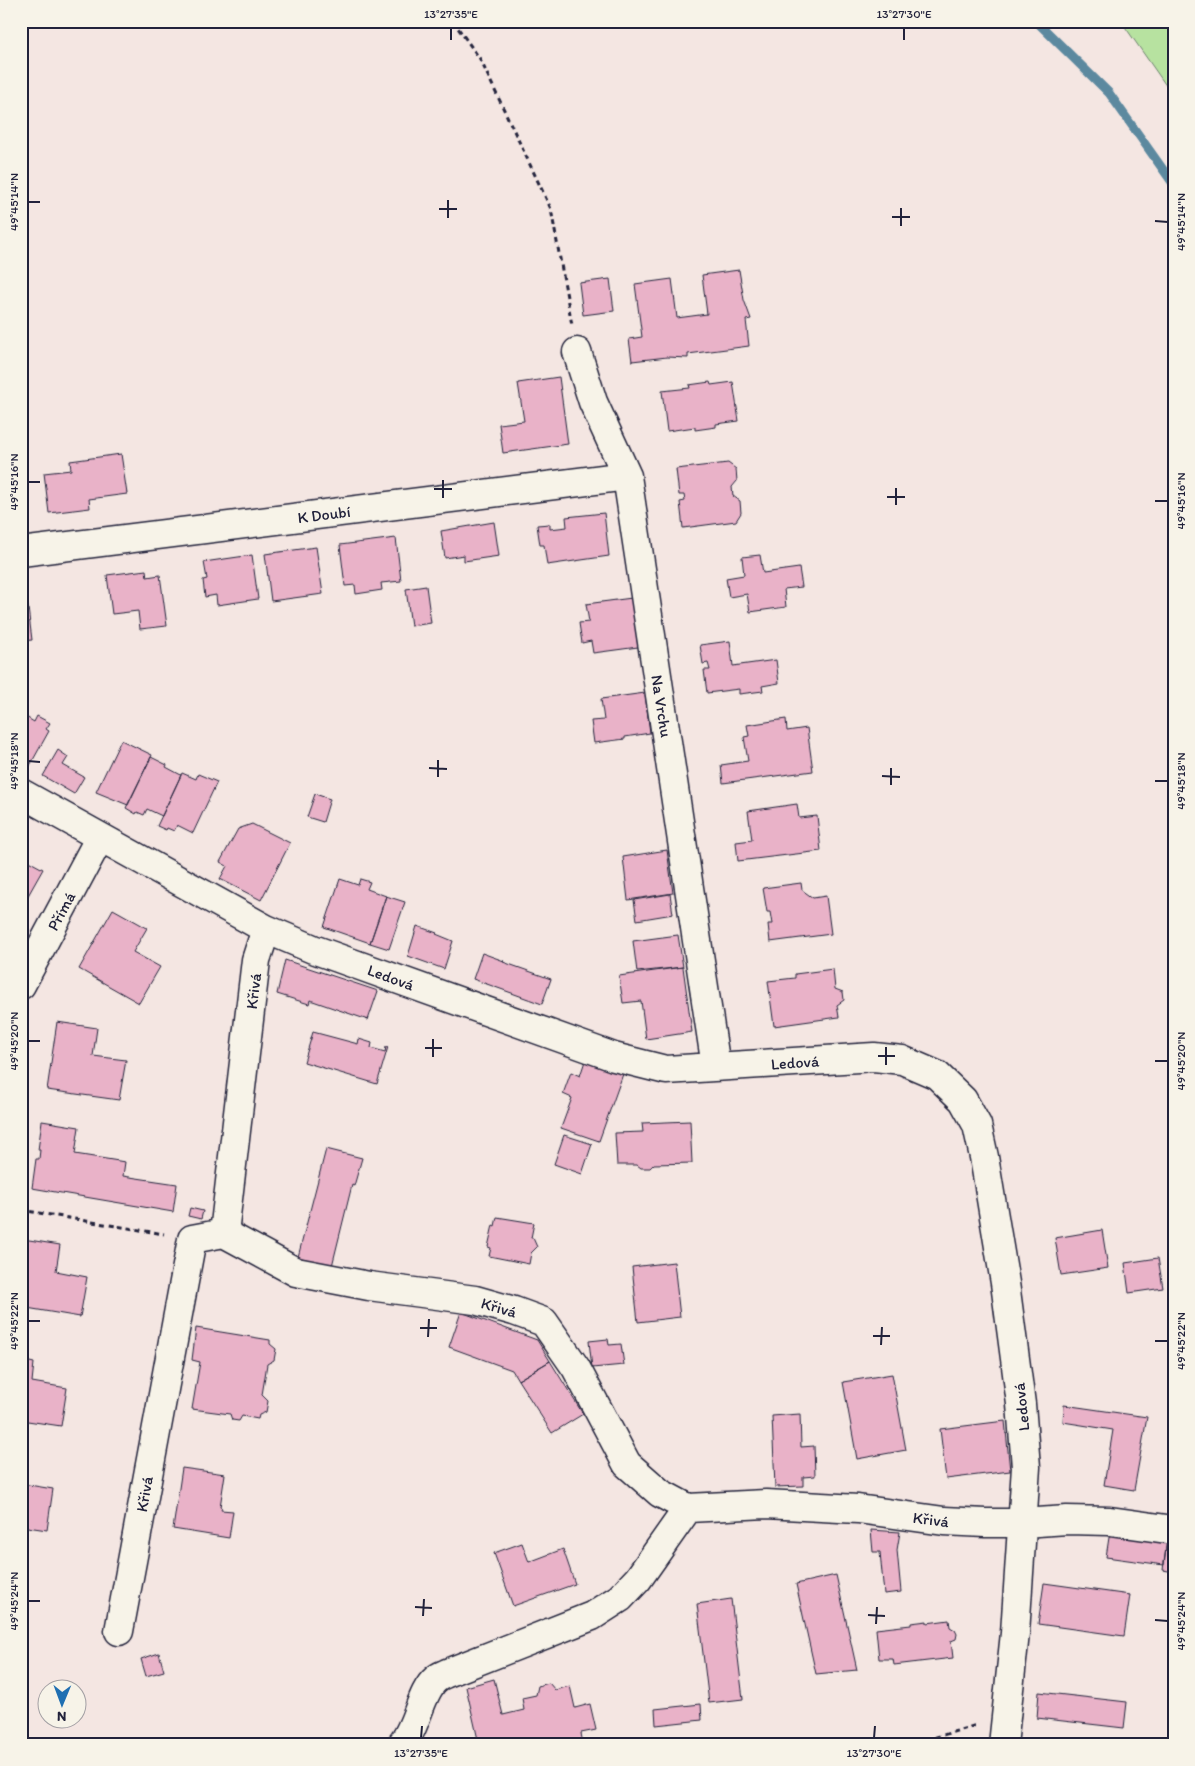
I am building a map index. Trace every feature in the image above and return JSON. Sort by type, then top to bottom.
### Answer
[{"type":"street","name":"Na Vrchu","points":[[577,352],[593,402],[627,476],[716,1068]]},
{"type":"street","name":"K Doubí","points":[[21,552],[627,476]]},
{"type":"street","name":"Ledová","points":[[21,793],[266,929],[313,949],[614,1057],[666,1070],[874,1057],[902,1060],[937,1075],[963,1100],[977,1125],[1005,1284],[1021,1404],[1026,1467],[1015,1633],[1003,1745]]},
{"type":"street","name":"Přímá","points":[[21,985],[100,837]]},
{"type":"street","name":"Křivá","points":[[266,929],[256,960],[224,1233],[296,1272],[369,1286],[475,1300],[544,1322],[576,1368],[628,1464],[660,1492],[688,1508],[766,1504],[858,1508],[944,1521],[1023,1523],[1110,1520],[1174,1530]]},
{"type":"street","points":[[192,1239],[224,1233]]},
{"type":"street","name":"Křivá","points":[[119,1631],[192,1239]]},
{"type":"street","points":[[401,1745],[410,1732],[425,1697],[435,1680],[447,1673],[592,1616],[620,1598],[638,1579],[688,1508]]},
{"type":"path","points":[[453,21],[480,59],[552,209],[577,352]]},
{"type":"path","points":[[21,1210],[192,1239]]},
{"type":"path","points":[[909,1745],[1006,1716]]},
{"type":"green space","points":[[1121,21],[1174,21],[1174,97]]},
{"type":"building","points":[[739,270],[744,300],[751,319],[746,320],[749,346],[688,354],[688,358],[667,357],[632,361],[629,339],[642,337],[635,284],[672,279],[677,318],[707,314],[702,275]]},
{"type":"building","points":[[610,279],[614,311],[583,315],[579,283]]},
{"type":"building","points":[[559,377],[568,444],[503,453],[499,424],[524,421],[518,383]]},
{"type":"building","points":[[710,382],[711,385],[733,382],[739,421],[716,424],[716,427],[695,430],[695,427],[667,431],[662,391],[690,388],[689,385]]},
{"type":"building","points":[[121,454],[127,494],[89,499],[90,508],[49,513],[44,473],[71,470],[70,461]]},
{"type":"building","points":[[728,463],[736,469],[737,481],[732,487],[733,496],[740,501],[741,513],[736,521],[683,528],[680,502],[685,501],[684,495],[679,495],[676,469]]},
{"type":"building","points":[[604,513],[609,556],[547,565],[544,545],[540,545],[537,525],[550,524],[550,529],[567,527],[566,517]]},
{"type":"building","points":[[494,522],[499,556],[464,561],[464,555],[445,558],[441,531]]},
{"type":"building","points":[[396,538],[401,581],[381,583],[382,590],[356,594],[355,585],[345,586],[340,545]]},
{"type":"building","points":[[316,547],[323,594],[271,601],[265,554]]},
{"type":"building","points":[[252,555],[258,599],[217,605],[216,595],[205,597],[203,580],[207,579],[204,562]]},
{"type":"building","points":[[760,555],[763,573],[799,568],[802,587],[784,589],[786,607],[750,612],[747,594],[729,597],[726,578],[744,575],[742,557]]},
{"type":"building","points":[[146,570],[147,577],[160,575],[167,626],[140,629],[138,611],[112,614],[107,575]]},
{"type":"building","points":[[426,586],[431,623],[411,626],[406,589]]},
{"type":"building","points":[[26,592],[32,640],[21,641],[21,593]]},
{"type":"building","points":[[632,598],[638,647],[593,653],[591,641],[582,643],[579,623],[589,622],[586,604]]},
{"type":"building","points":[[730,641],[733,666],[776,660],[779,683],[762,686],[763,691],[739,694],[739,689],[707,693],[704,670],[710,670],[708,663],[703,664],[700,645]]},
{"type":"building","points":[[645,693],[650,733],[625,737],[625,739],[594,743],[591,721],[604,720],[601,699]]},
{"type":"building","points":[[21,714],[34,722],[37,716],[50,723],[46,729],[49,731],[28,769],[21,765]]},
{"type":"building","points":[[786,719],[787,731],[807,728],[813,771],[723,783],[721,765],[748,761],[744,737],[749,736],[747,725]]},
{"type":"building","points":[[121,740],[152,755],[128,805],[96,792]]},
{"type":"building","points":[[58,750],[68,757],[63,765],[84,777],[74,794],[43,776]]},
{"type":"building","points":[[151,757],[181,775],[162,816],[147,809],[144,815],[137,812],[136,814],[126,808]]},
{"type":"building","points":[[182,773],[196,779],[198,774],[217,782],[193,833],[177,825],[174,831],[157,826]]},
{"type":"building","points":[[315,794],[330,799],[323,822],[307,817]]},
{"type":"building","points":[[797,804],[799,818],[817,816],[821,851],[738,861],[736,842],[752,840],[748,811]]},
{"type":"building","points":[[252,824],[290,843],[261,900],[220,879],[227,866],[220,862],[238,829]]},
{"type":"building","points":[[667,850],[673,893],[628,900],[623,857]]},
{"type":"building","points":[[21,857],[43,869],[21,908]]},
{"type":"building","points":[[340,879],[358,885],[360,879],[370,882],[367,889],[386,896],[370,943],[324,927]]},
{"type":"building","points":[[801,883],[802,890],[813,898],[826,896],[831,934],[770,942],[768,924],[772,924],[770,912],[767,912],[763,888]]},
{"type":"building","points":[[670,894],[673,914],[637,920],[634,900]]},
{"type":"building","points":[[386,896],[405,902],[389,949],[370,943]]},
{"type":"building","points":[[113,909],[147,928],[133,952],[160,967],[139,1003],[79,969]]},
{"type":"building","points":[[417,926],[453,941],[444,969],[408,956]]},
{"type":"building","points":[[678,935],[683,967],[637,972],[633,941]]},
{"type":"building","points":[[482,953],[551,979],[542,1004],[473,979]]},
{"type":"building","points":[[285,960],[378,991],[368,1020],[310,1000],[309,1004],[277,994]]},
{"type":"building","points":[[683,967],[692,1032],[646,1039],[641,1001],[623,1003],[619,976]]},
{"type":"building","points":[[833,969],[835,989],[843,992],[844,1000],[837,1005],[839,1017],[774,1026],[768,981],[795,978],[795,974]]},
{"type":"building","points":[[57,1022],[97,1028],[93,1056],[126,1060],[119,1100],[47,1090]]},
{"type":"building","points":[[313,1032],[358,1044],[359,1039],[372,1043],[371,1048],[385,1052],[386,1047],[388,1047],[377,1084],[304,1062]]},
{"type":"building","points":[[585,1061],[623,1074],[599,1141],[561,1128],[572,1098],[563,1094],[571,1072],[580,1076]]},
{"type":"building","points":[[42,1121],[79,1127],[75,1154],[125,1162],[123,1176],[177,1184],[173,1212],[32,1188],[36,1159],[39,1159],[40,1150],[38,1150]]},
{"type":"building","points":[[690,1121],[692,1163],[654,1164],[650,1168],[641,1168],[637,1165],[617,1165],[615,1133],[643,1132],[642,1123]]},
{"type":"building","points":[[564,1135],[592,1144],[582,1174],[554,1164]]},
{"type":"building","points":[[326,1149],[362,1158],[354,1186],[352,1185],[332,1266],[298,1257]]},
{"type":"building","points":[[190,1208],[203,1211],[201,1219],[188,1216]]},
{"type":"building","points":[[497,1217],[534,1223],[531,1238],[533,1238],[537,1247],[531,1253],[529,1264],[489,1256],[491,1248],[488,1247],[493,1225],[495,1226]]},
{"type":"building","points":[[1102,1230],[1108,1268],[1061,1275],[1055,1238]]},
{"type":"building","points":[[23,1239],[60,1245],[56,1271],[87,1277],[80,1317],[21,1307],[21,1252]]},
{"type":"building","points":[[1158,1258],[1163,1288],[1129,1293],[1125,1263]]},
{"type":"building","points":[[674,1262],[680,1317],[638,1322],[632,1267]]},
{"type":"building","points":[[461,1312],[537,1340],[550,1361],[518,1380],[512,1370],[449,1347]]},
{"type":"building","points":[[196,1328],[270,1340],[270,1344],[276,1349],[274,1360],[267,1364],[262,1395],[268,1401],[266,1412],[259,1415],[258,1419],[242,1416],[239,1421],[232,1420],[230,1414],[192,1409],[200,1362],[192,1360]]},
{"type":"building","points":[[608,1339],[609,1345],[621,1344],[624,1365],[592,1368],[589,1341]]},
{"type":"building","points":[[21,1360],[34,1363],[32,1382],[67,1388],[61,1426],[21,1420]]},
{"type":"building","points":[[550,1361],[583,1414],[552,1433],[518,1380]]},
{"type":"building","points":[[892,1374],[906,1450],[857,1459],[843,1382]]},
{"type":"building","points":[[1064,1405],[1147,1417],[1134,1490],[1104,1485],[1113,1430],[1063,1422]]},
{"type":"building","points":[[800,1414],[801,1447],[814,1446],[815,1476],[803,1477],[803,1486],[775,1487],[772,1416]]},
{"type":"building","points":[[1005,1421],[1010,1471],[946,1479],[940,1429]]},
{"type":"building","points":[[21,1457],[27,1458],[23,1484],[53,1489],[47,1530],[21,1526]]},
{"type":"building","points":[[182,1468],[225,1474],[220,1507],[222,1508],[221,1510],[233,1511],[229,1538],[173,1529]]},
{"type":"building","points":[[871,1530],[900,1532],[897,1550],[901,1592],[884,1594],[880,1552],[873,1552]]},
{"type":"building","points":[[1110,1531],[1167,1540],[1164,1565],[1106,1557]]},
{"type":"building","points":[[1167,1540],[1174,1541],[1174,1572],[1163,1570]]},
{"type":"building","points":[[522,1543],[529,1562],[563,1549],[575,1584],[513,1606],[494,1553]]},
{"type":"building","points":[[836,1575],[857,1670],[816,1674],[796,1584]]},
{"type":"building","points":[[1044,1583],[1130,1595],[1124,1636],[1038,1624]]},
{"type":"building","points":[[731,1599],[743,1699],[709,1703],[697,1604]]},
{"type":"building","points":[[949,1620],[950,1627],[957,1634],[956,1639],[951,1641],[953,1658],[894,1665],[893,1659],[879,1659],[876,1629],[927,1621],[927,1623]]},
{"type":"building","points":[[159,1653],[164,1671],[146,1676],[141,1659]]},
{"type":"building","points":[[494,1679],[503,1715],[524,1710],[522,1698],[536,1695],[538,1686],[549,1683],[555,1690],[570,1686],[575,1708],[590,1704],[596,1730],[581,1733],[583,1745],[507,1745],[506,1738],[479,1744],[466,1687]]},
{"type":"building","points":[[1039,1692],[1127,1702],[1124,1728],[1037,1718]]},
{"type":"building","points":[[701,1704],[702,1720],[656,1725],[655,1709]]},
{"type":"waterway","points":[[1036,21],[1109,93],[1174,185]]}]
